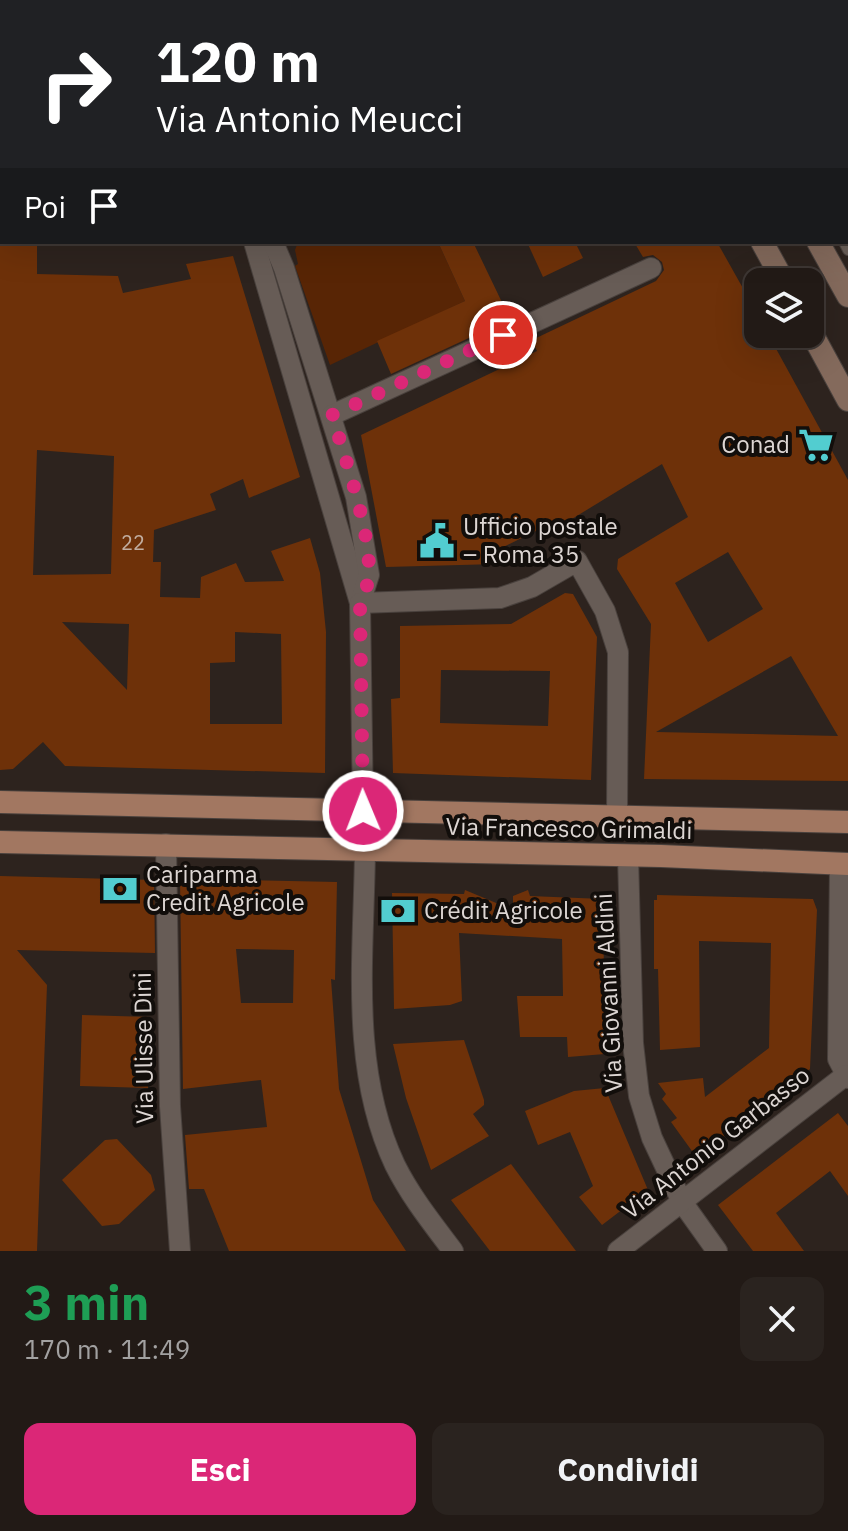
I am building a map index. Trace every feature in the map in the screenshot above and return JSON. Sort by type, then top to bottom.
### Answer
[{"type":"main road","points":[[763,244],[776,268]]},
{"type":"main road","points":[[819,244],[848,296]]},
{"type":"main road","points":[[820,348],[848,400]]},
{"type":"main road","name":"Via Francesco Grimaldi","points":[[0,802],[848,822]]},
{"type":"main road","name":"Via Francesco Grimaldi","points":[[0,842],[844,864]]},
{"type":"street","points":[[255,244],[360,603],[363,811]]},
{"type":"street","points":[[274,244],[332,415],[356,497],[368,558],[368,582],[360,603]]},
{"type":"street","points":[[332,415],[651,268]]},
{"type":"street","points":[[360,603],[511,596],[577,561],[605,611],[616,644],[619,673],[617,815]]},
{"type":"street","name":"Via Ulisse Dini","points":[[166,844],[170,1106],[180,1251]]},
{"type":"street","points":[[365,850],[363,1019],[374,1099],[395,1164],[417,1204],[453,1251]]},
{"type":"street","name":"Via Giovanni Aldini","points":[[628,856],[633,1043],[637,1083],[652,1138],[682,1202],[717,1251]]},
{"type":"street","points":[[844,864],[838,1059],[847,1076]]},
{"type":"street","name":"Via Antonio Garbasso","points":[[618,1251],[847,1076]]},
{"type":"shaded area","points":[[297,244],[439,244],[465,301],[330,365],[295,266],[298,264],[295,250]]},
{"type":"building","points":[[0,244],[37,244],[37,274],[118,276],[123,293],[191,279],[186,264],[233,256],[300,477],[249,498],[243,479],[210,494],[216,510],[154,530],[153,562],[161,562],[160,597],[200,598],[201,577],[236,563],[245,582],[284,581],[271,551],[310,538],[320,573],[326,632],[325,773],[65,766],[43,742],[13,769],[0,770]],"holes":[[[37,450],[114,456],[111,574],[33,575]],[[62,622],[129,624],[127,690]],[[235,632],[281,634],[282,724],[210,724],[210,663],[235,662]]]},
{"type":"building","points":[[439,244],[474,244],[510,319],[391,374],[377,341],[465,301]]},
{"type":"building","points":[[528,244],[576,244],[583,258],[543,277]]},
{"type":"building","points":[[635,244],[718,244],[744,290],[744,348],[776,348],[848,480],[848,781],[644,779],[651,624],[617,569],[618,559],[688,517],[662,464],[544,536],[540,529],[497,550],[497,564],[386,567],[361,435],[537,351],[532,340],[656,281],[664,270],[662,262],[653,255],[643,257]],"holes":[[[728,552],[763,609],[708,642],[675,583]],[[791,656],[838,736],[656,732]]]},
{"type":"building","points":[[565,593],[573,594],[597,637],[591,780],[393,773],[391,699],[400,698],[400,626],[511,624]],"holes":[[[441,670],[550,671],[548,726],[440,723]]]},
{"type":"building","points":[[0,876],[154,880],[155,953],[17,950],[47,985],[37,1251],[0,1251]]},
{"type":"building","points":[[180,881],[337,882],[335,980],[331,979],[339,1089],[373,1200],[406,1251],[229,1251],[204,1189],[189,1189],[185,1135],[267,1127],[261,1080],[183,1089]],"holes":[[[236,949],[294,950],[293,1003],[241,1003]]]},
{"type":"building","points":[[465,890],[513,910],[513,896],[528,890],[530,896],[603,899],[605,1054],[568,1057],[567,1037],[520,1037],[517,996],[563,996],[562,939],[459,933],[462,1001],[450,1005],[394,1009],[392,893],[464,894]]},
{"type":"building","points":[[657,895],[813,899],[817,910],[810,1069],[697,1158],[671,1122],[677,1118],[662,1099],[666,1094],[658,1083],[703,1078],[705,1097],[769,1048],[771,943],[699,941],[700,1047],[660,1050],[658,969],[654,969],[654,900],[657,900]]},
{"type":"building","points":[[82,1015],[150,1017],[148,1088],[80,1086]]},
{"type":"building","points":[[464,1040],[484,1100],[484,1105],[473,1114],[489,1136],[431,1170],[406,1098],[393,1044]]},
{"type":"building","points":[[605,1088],[648,1190],[602,1225],[579,1197],[593,1186],[570,1132],[538,1145],[525,1111],[574,1091]]},
{"type":"building","points":[[838,1113],[848,1126],[848,1196],[830,1171],[776,1213],[804,1251],[753,1251],[718,1205]]},
{"type":"building","points":[[117,1139],[151,1175],[155,1190],[119,1224],[102,1226],[62,1180],[105,1140]]},
{"type":"building","points":[[511,1164],[576,1251],[490,1251],[451,1200]]},
{"type":"place","name":"Conad","points":[[816,445]]},
{"type":"place","name":"Ufficio postale – Roma 35","points":[[437,541]]},
{"type":"place","name":"Cariparma Credit Agricole","points":[[120,889]]},
{"type":"place","name":"Crédit Agricole","points":[[398,911]]},
{"type":"route","points":[[363,811],[360,603],[366,591],[369,568],[356,497],[332,415],[503,335]]}]
